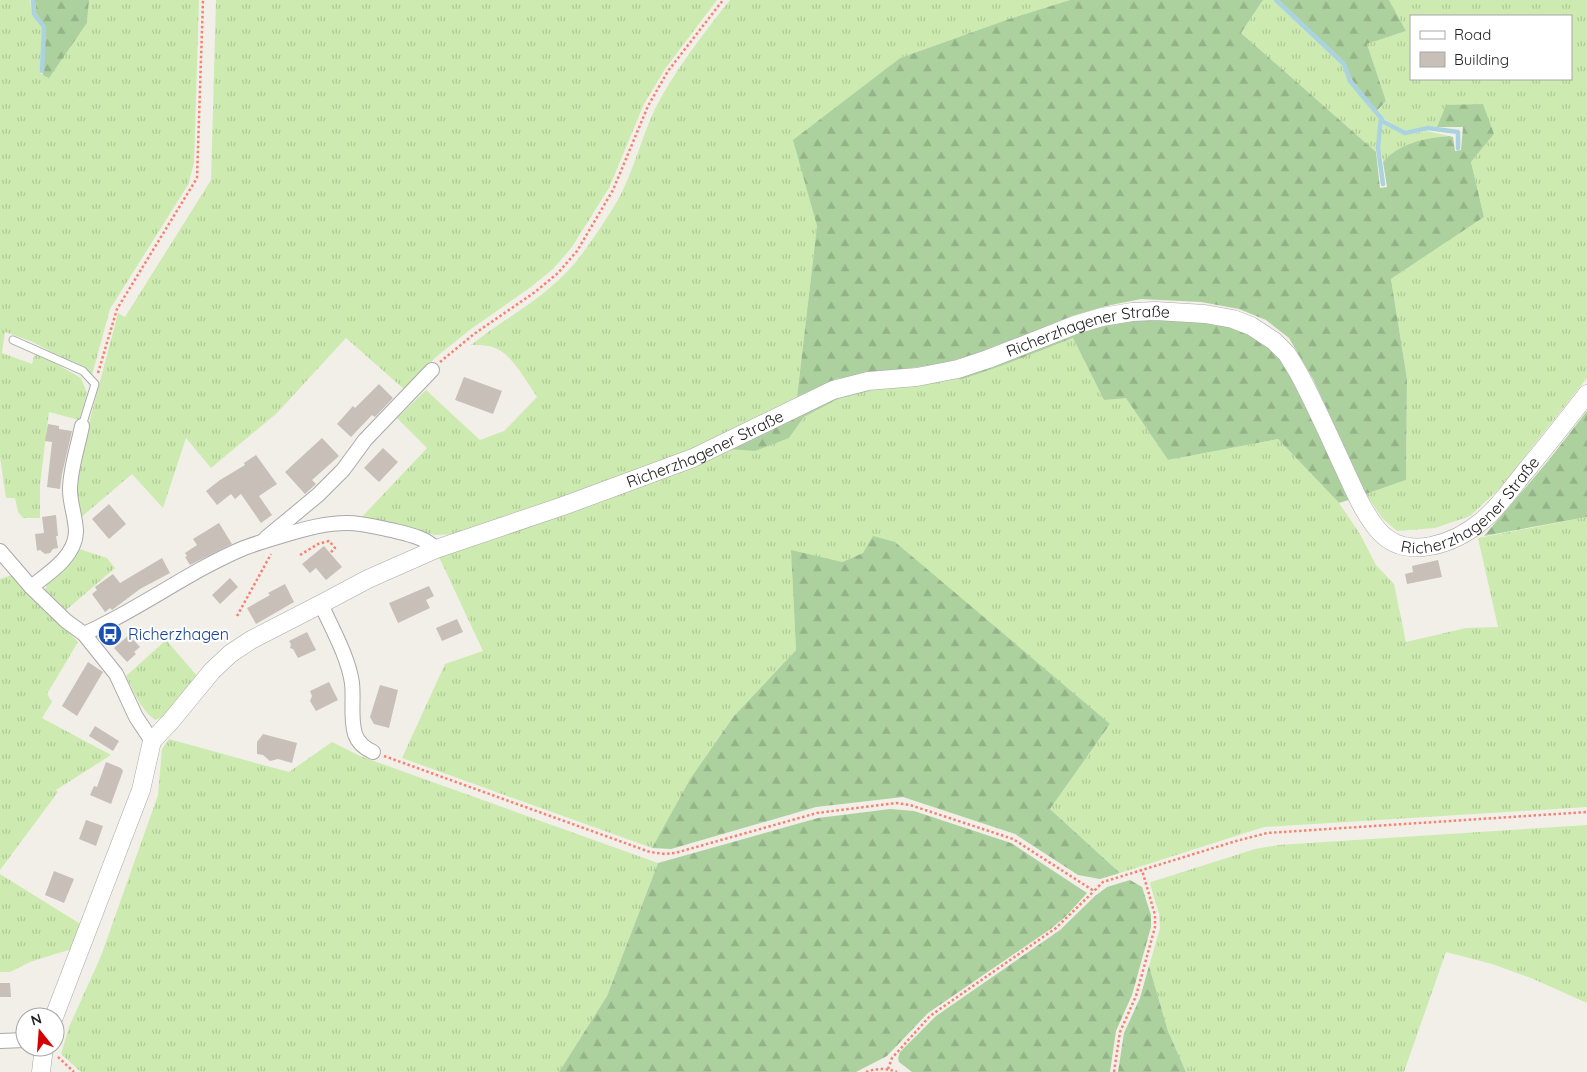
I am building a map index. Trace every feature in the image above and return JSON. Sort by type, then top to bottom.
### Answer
[{"type":"street","name":"Richerzhagener Straße","points":[[436,549],[571,503],[693,458],[832,390],[868,381],[917,377],[958,369],[1075,325],[1102,317],[1132,312],[1174,312],[1220,316],[1251,326],[1274,341],[1287,354],[1298,372],[1365,510],[1379,532],[1391,541],[1404,547],[1418,548],[1443,542],[1458,536],[1484,519],[1503,499],[1587,394]]},
{"type":"street","points":[[262,542],[343,470],[365,440],[432,370]]},
{"type":"street","points":[[32,587],[64,559],[74,544],[76,533],[70,491],[82,426]]},
{"type":"street","points":[[58,1007],[141,790],[152,741],[212,671],[230,654],[251,640],[368,579],[436,549],[430,543],[416,537],[371,526],[349,523],[306,528],[262,542],[219,560],[114,621],[84,634]]},
{"type":"street","points":[[0,551],[66,621],[84,634],[116,674],[136,717],[152,741]]},
{"type":"street","points":[[321,604],[347,664],[352,683],[355,734],[359,742],[373,752]]},
{"type":"street","points":[[0,1041],[15,1040]]},
{"type":"street","points":[[41,1072],[46,1057]]},
{"type":"lane","points":[[13,340],[83,371],[95,384],[82,426]]},
{"type":"path","points":[[95,384],[117,309],[197,178],[203,0]]},
{"type":"path","points":[[432,370],[474,334],[535,292],[558,273],[577,251],[613,190],[648,106],[668,71],[723,0]]},
{"type":"path","points":[[238,616],[279,537]]},
{"type":"path","points":[[300,555],[318,544],[329,541],[335,548],[330,553]]},
{"type":"path","points":[[373,752],[650,852],[665,854],[817,813],[896,803],[910,805],[1013,838],[1094,892]]},
{"type":"path","points":[[888,1069],[892,1058],[930,1016],[1056,928],[1103,882],[1267,833],[1587,812]]},
{"type":"path","points":[[1114,1072],[1120,1032],[1136,996],[1155,927],[1155,914],[1142,870]]},
{"type":"path","points":[[56,1057],[74,1072]]},
{"type":"path","points":[[866,1072],[878,1068],[897,1072]]},
{"type":"green space","points":[[0,0],[30,0],[32,14],[42,28],[40,73],[49,77],[87,23],[89,0],[199,0],[194,163],[188,185],[110,309],[92,375],[33,342],[5,332],[2,353],[32,364],[34,356],[39,354],[81,378],[87,393],[79,420],[49,412],[40,484],[40,518],[23,518],[18,512],[15,498],[6,498],[0,457]]},
{"type":"green space","points":[[35,0],[89,0],[87,23],[49,78],[43,75],[46,27],[36,13]]},
{"type":"green space","points":[[216,0],[717,0],[665,69],[644,104],[609,188],[572,247],[553,269],[531,287],[471,329],[436,357],[405,390],[346,338],[277,413],[211,468],[186,438],[163,508],[132,474],[79,519],[75,477],[118,313],[125,317],[211,180]]},
{"type":"green space","points":[[730,0],[1070,0],[1009,19],[900,58],[794,140],[817,226],[797,397],[704,445],[458,534],[435,535],[361,518],[427,448],[397,418],[426,390],[480,440],[504,431],[537,397],[520,371],[504,353],[489,346],[471,345],[558,281],[582,254],[621,194],[650,119],[671,80]]},
{"type":"green space","points":[[1070,0],[1263,0],[1241,33],[1376,152],[1380,188],[1387,187],[1383,162],[1405,146],[1422,140],[1449,136],[1453,137],[1455,151],[1461,150],[1463,127],[1437,127],[1446,105],[1483,104],[1494,134],[1471,162],[1484,217],[1391,279],[1407,379],[1406,480],[1366,494],[1313,379],[1289,338],[1266,320],[1239,309],[1201,302],[1141,299],[1106,306],[1072,316],[985,351],[945,363],[836,379],[797,397],[817,226],[793,140],[900,58],[1009,19]]},
{"type":"green space","points":[[1263,0],[1273,0],[1342,65],[1349,82],[1379,119],[1376,152],[1241,33]]},
{"type":"green space","points":[[1279,0],[1389,0],[1406,31],[1367,44],[1386,101],[1377,111],[1352,80],[1345,63]]},
{"type":"green space","points":[[1389,0],[1587,0],[1587,378],[1499,489],[1470,516],[1435,528],[1397,531],[1382,518],[1366,494],[1406,480],[1407,379],[1391,279],[1484,217],[1471,162],[1494,134],[1447,105],[1437,127],[1427,126],[1405,131],[1386,120],[1378,111],[1386,101],[1367,44],[1406,31]]},
{"type":"green space","points":[[1383,123],[1405,135],[1427,131],[1449,136],[1431,138],[1405,146],[1383,162],[1380,148]]},
{"type":"green space","points":[[1118,319],[1207,319],[1251,333],[1282,358],[1352,499],[1339,503],[1278,439],[1168,460],[1126,398],[1104,400],[1073,338],[960,380],[957,374]]},
{"type":"green space","points":[[1073,338],[1104,400],[1126,397],[1168,460],[1278,439],[1339,503],[1360,534],[1376,565],[1394,584],[1406,642],[1466,628],[1498,627],[1478,538],[1587,517],[1587,807],[1264,827],[1120,873],[1050,809],[1110,724],[863,553],[842,562],[792,569],[796,650],[734,716],[690,779],[652,848],[402,758],[445,664],[483,651],[439,557],[443,553],[728,449],[789,438],[804,417],[838,399],[869,391],[863,387],[957,374],[960,380]]},
{"type":"green space","points":[[863,387],[870,391],[838,399],[804,417],[789,438],[755,451],[728,449],[812,404]]},
{"type":"green space","points":[[1587,411],[1587,517],[1484,536],[1548,461]]},
{"type":"green space","points":[[873,536],[895,542],[1110,724],[1050,809],[1120,873],[1100,879],[1078,875],[1015,834],[903,797],[816,807],[671,849],[652,848],[690,779],[734,716],[796,650],[791,550],[842,562],[863,553]]},
{"type":"green space","points":[[76,548],[107,558],[115,568],[65,611],[45,590],[49,578]]},
{"type":"green space","points":[[12,575],[78,642],[47,694],[52,702],[42,718],[111,755],[56,790],[58,792],[0,870],[0,579]]},
{"type":"green space","points":[[166,640],[199,678],[163,717],[155,720],[141,705],[126,676]]},
{"type":"green space","points":[[169,739],[289,772],[332,742],[360,756],[658,863],[607,996],[559,1072],[81,1072],[64,1057],[65,1040],[69,1027],[101,956],[158,795],[162,749]]},
{"type":"green space","points":[[890,809],[914,811],[1011,843],[1087,893],[1052,928],[928,1013],[887,1056],[856,1072],[559,1072],[607,996],[658,863],[818,818]]},
{"type":"green space","points":[[1587,825],[1587,1003],[1531,978],[1492,964],[1446,952],[1404,1072],[1186,1072],[1168,1031],[1149,966],[1160,928],[1159,914],[1151,882],[1255,849],[1278,845]]},
{"type":"green space","points":[[0,874],[82,925],[72,949],[30,962],[10,972],[0,972]]},
{"type":"green space","points":[[1130,880],[1142,887],[1151,915],[1151,927],[1132,995],[1116,1031],[1110,1072],[912,1072],[899,1062],[900,1052],[936,1016],[1060,930],[1107,887]]},
{"type":"green space","points":[[1149,966],[1168,1031],[1186,1072],[1118,1072],[1124,1033],[1140,998]]},
{"type":"building","points":[[464,377],[502,391],[493,414],[455,400]]},
{"type":"building","points":[[379,384],[393,398],[375,417],[372,415],[351,437],[337,424],[353,406],[355,408]]},
{"type":"building","points":[[48,424],[59,426],[59,429],[72,431],[60,489],[47,487],[52,442],[45,441]]},
{"type":"building","points":[[322,438],[339,456],[312,480],[316,484],[305,494],[285,472]]},
{"type":"building","points":[[383,448],[398,462],[379,482],[364,468]]},
{"type":"building","points":[[256,455],[277,484],[259,496],[272,515],[261,523],[241,494],[235,499],[231,494],[217,505],[206,491],[245,465],[244,463]]},
{"type":"building","points":[[109,504],[126,524],[109,539],[92,519]]},
{"type":"building","points":[[56,515],[58,548],[45,554],[40,550],[37,551],[35,534],[44,533],[42,517]]},
{"type":"building","points":[[219,523],[232,544],[190,565],[185,557],[187,556],[185,553],[197,545],[193,539]]},
{"type":"building","points":[[324,546],[342,567],[326,580],[316,568],[310,573],[302,564]]},
{"type":"building","points":[[162,558],[170,573],[140,589],[112,610],[110,608],[105,612],[92,594],[97,590],[95,587],[113,574],[120,583]]},
{"type":"building","points":[[1438,560],[1442,577],[1407,584],[1405,574],[1413,572],[1412,566]]},
{"type":"building","points":[[230,578],[238,587],[220,604],[212,595]]},
{"type":"building","points":[[285,584],[294,602],[256,624],[247,608]]},
{"type":"building","points":[[429,586],[434,596],[426,600],[430,608],[398,623],[389,603]]},
{"type":"building","points":[[457,619],[463,632],[442,641],[436,628]]},
{"type":"building","points":[[307,632],[316,650],[298,658],[293,649],[290,648],[291,644],[289,641]]},
{"type":"building","points":[[129,635],[140,647],[134,652],[136,654],[127,662],[114,648]]},
{"type":"building","points":[[88,662],[103,672],[77,716],[62,706]]},
{"type":"building","points":[[329,682],[338,700],[316,711],[310,701],[312,696],[310,691]]},
{"type":"building","points":[[380,685],[398,690],[389,728],[374,724],[370,717]]},
{"type":"building","points":[[95,726],[119,741],[113,751],[89,736]]},
{"type":"building","points":[[263,734],[297,743],[292,763],[278,759],[270,761],[263,755],[257,754],[257,742]]},
{"type":"building","points":[[106,762],[121,768],[123,771],[111,804],[90,795],[94,786],[97,787]]},
{"type":"building","points":[[86,820],[103,826],[96,846],[79,839]]},
{"type":"building","points":[[54,871],[74,879],[64,903],[45,895]]},
{"type":"building","points":[[0,983],[10,983],[11,997],[0,997]]},
{"type":"waterway","points":[[33,0],[34,14],[44,27],[42,71]]},
{"type":"waterway","points":[[1276,0],[1344,64],[1350,81],[1381,118],[1378,148],[1383,184]]},
{"type":"waterway","points":[[1381,118],[1384,122],[1405,133],[1428,128],[1458,132],[1458,148]]},
{"type":"place","name":"Richerzhagen","points":[[110,634]]}]
